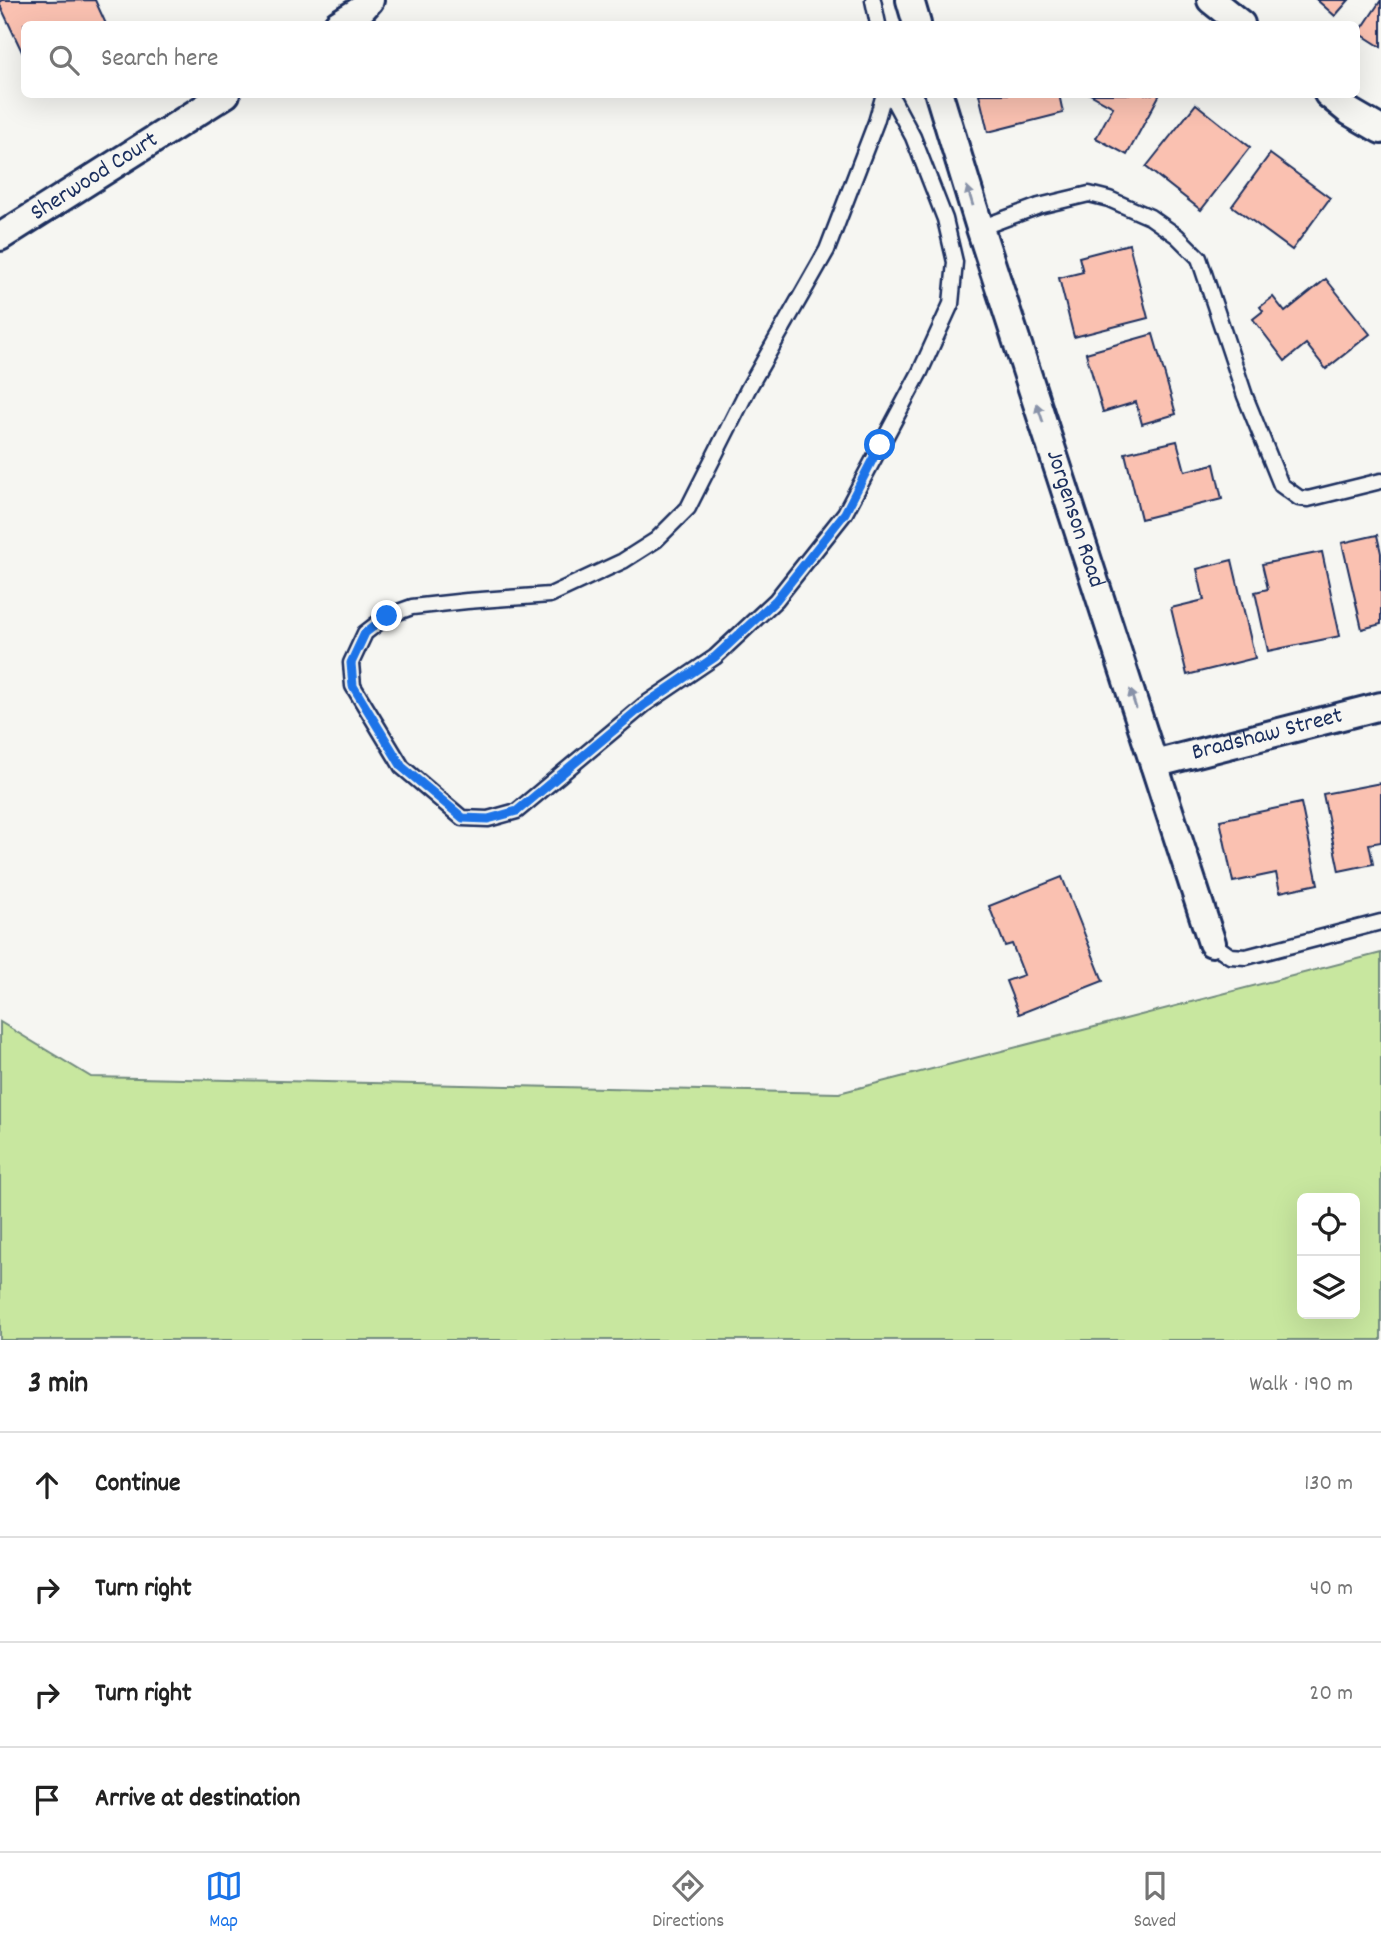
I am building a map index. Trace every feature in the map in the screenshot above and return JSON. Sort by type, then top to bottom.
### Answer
[{"type":"street","points":[[343,21],[362,9],[370,0]]},
{"type":"street","points":[[909,0],[916,21]]},
{"type":"street","points":[[1210,0],[1237,21]]},
{"type":"street","name":"Sherwood Court","points":[[0,237],[220,98]]},
{"type":"street","name":"Jorgenson Road","points":[[940,98],[979,228],[1212,943]]},
{"type":"street","points":[[1333,98],[1350,112],[1381,130]]},
{"type":"street","name":"Bradshaw Street","points":[[1154,764],[1381,706]]},
{"type":"lane","points":[[873,0],[877,21]]},
{"type":"lane","points":[[883,98],[827,250],[748,389],[688,508],[656,540],[623,561],[550,595],[412,607],[387,616],[365,633],[351,663],[353,686],[402,767],[463,818],[488,819],[517,811],[644,705],[715,657],[776,600],[845,513],[920,372],[951,304],[955,262],[945,219],[913,137],[892,98]]},
{"type":"lane","points":[[979,228],[1039,206],[1089,194],[1109,199],[1150,217],[1177,236],[1199,258],[1245,396],[1281,485],[1299,498],[1308,499],[1381,481]]},
{"type":"lane","points":[[1212,943],[1230,956],[1246,957],[1381,922]]},
{"type":"green space","points":[[1381,953],[1381,1340],[0,1340],[0,1022],[91,1077],[839,1093]]},
{"type":"building","points":[[95,0],[105,21],[21,21],[21,50],[0,1]]},
{"type":"building","points":[[1317,0],[1349,0],[1335,16]]},
{"type":"building","points":[[1381,0],[1381,47],[1360,32]]},
{"type":"building","points":[[980,98],[1060,98],[1063,113],[988,132]]},
{"type":"building","points":[[1097,98],[1158,98],[1127,155],[1096,138],[1113,107]]},
{"type":"building","points":[[1196,104],[1250,147],[1201,210],[1146,167]]},
{"type":"building","points":[[1270,154],[1330,198],[1292,250],[1232,206]]},
{"type":"building","points":[[1129,244],[1148,318],[1074,337],[1059,278],[1083,272],[1079,257]]},
{"type":"building","points":[[1326,279],[1370,334],[1326,369],[1306,344],[1285,361],[1253,319],[1263,311],[1260,307],[1273,297],[1285,312]]},
{"type":"building","points":[[1153,334],[1176,414],[1142,424],[1136,402],[1103,412],[1086,353]]},
{"type":"building","points":[[1177,441],[1185,471],[1214,464],[1222,499],[1141,519],[1125,453]]},
{"type":"building","points":[[1377,535],[1381,553],[1381,624],[1362,629],[1342,543]]},
{"type":"building","points":[[1322,552],[1340,636],[1268,651],[1255,592],[1268,589],[1262,564]]},
{"type":"building","points":[[1232,560],[1255,658],[1187,675],[1171,608],[1204,600],[1197,569]]},
{"type":"building","points":[[1381,783],[1381,842],[1369,844],[1373,864],[1339,871],[1323,794]]},
{"type":"building","points":[[1301,803],[1318,884],[1280,892],[1276,873],[1233,882],[1220,820]]},
{"type":"building","points":[[1062,877],[1103,981],[1019,1014],[1006,981],[1024,975],[1012,944],[1005,946],[989,906]]},
{"type":"route","points":[[387,616],[365,633],[351,663],[353,686],[402,767],[463,818],[488,819],[517,811],[644,705],[715,657],[776,600],[845,513],[880,445]]}]
